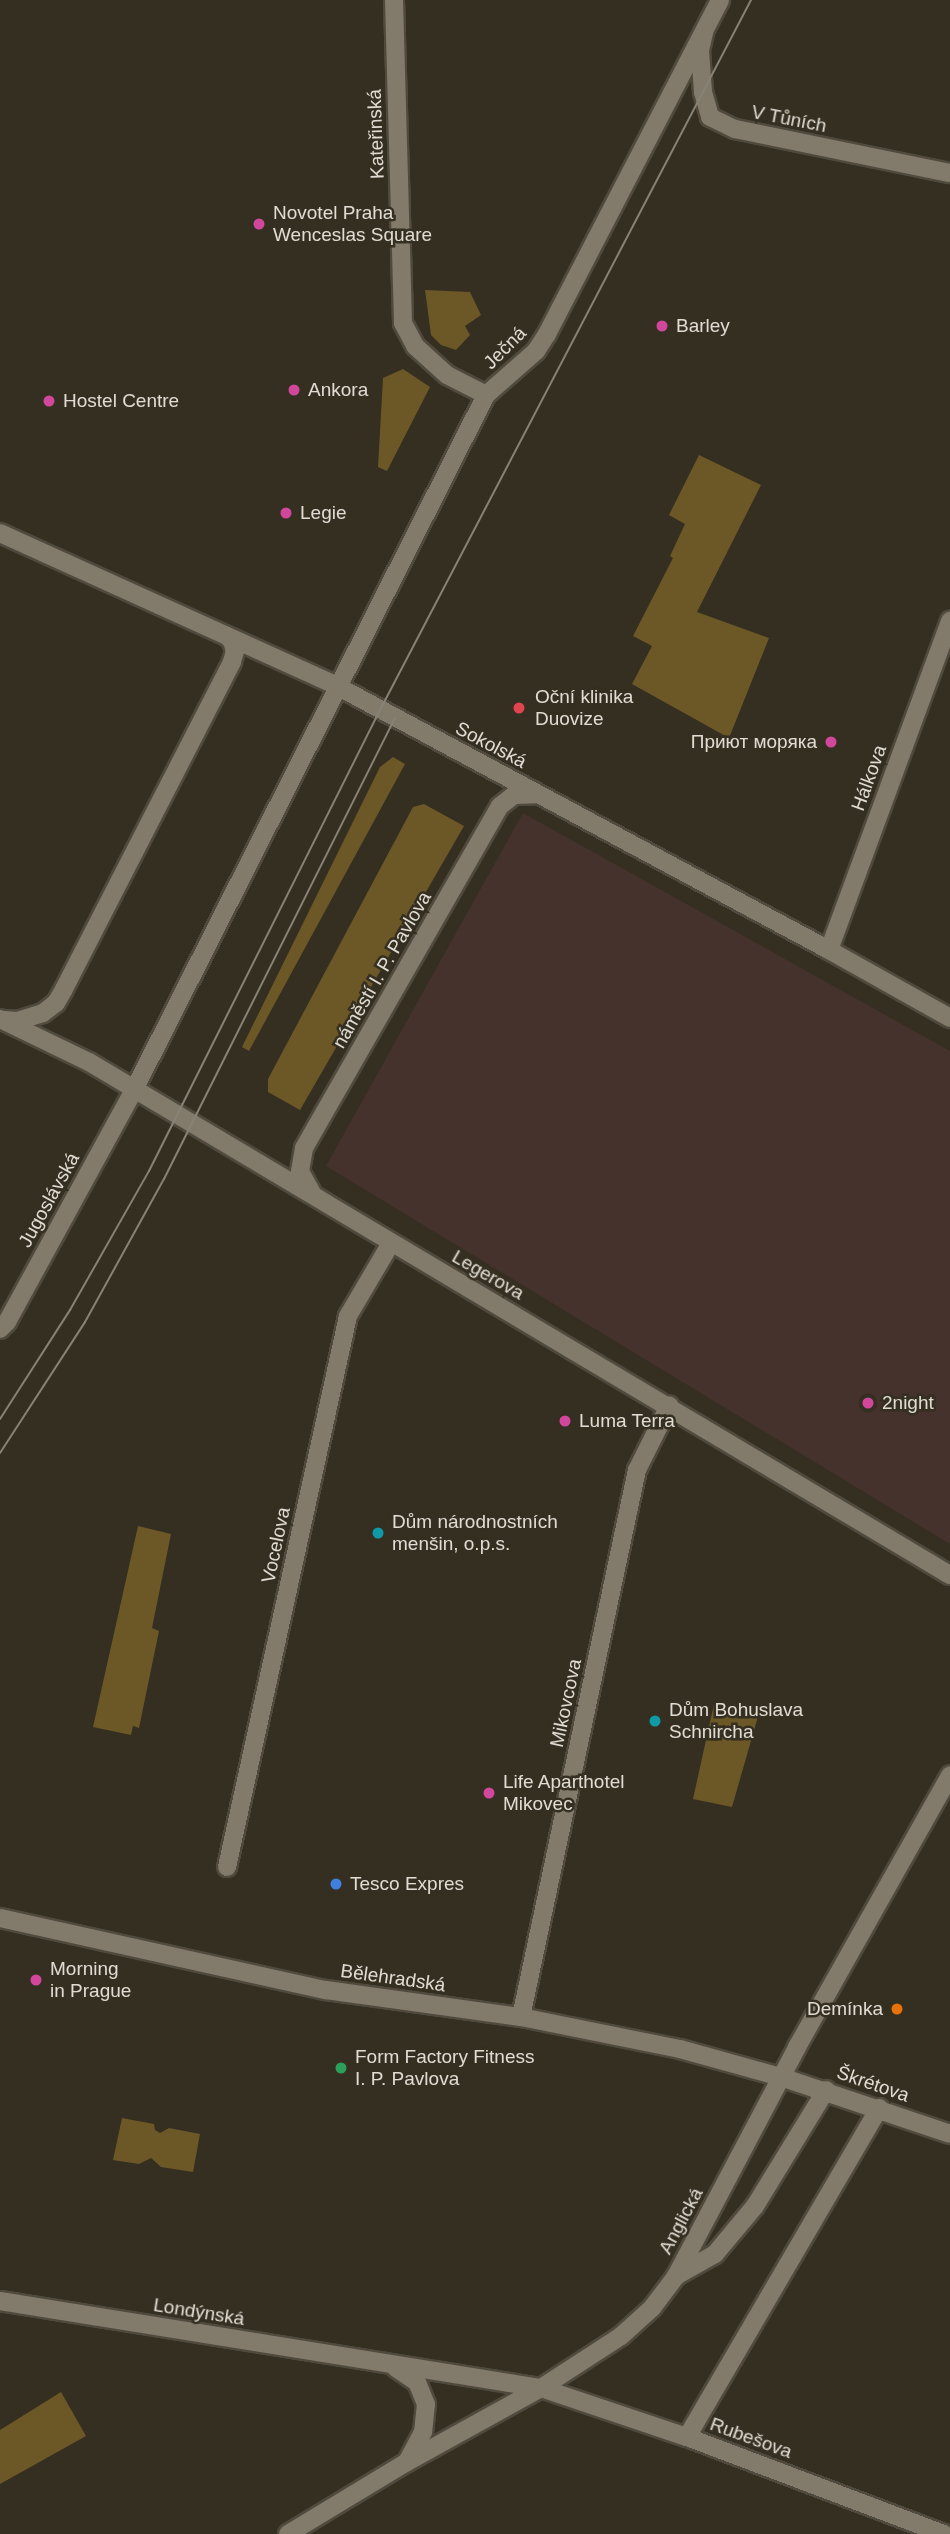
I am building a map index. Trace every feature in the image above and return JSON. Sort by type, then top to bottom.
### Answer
[{"type":"street","name":"Kateřinská","points":[[394,0],[403,323],[415,346],[447,375],[486,395]]},
{"type":"street","name":"Ječná","points":[[337,686],[373,624],[486,395],[536,351],[547,334],[720,0]]},
{"type":"street","name":"V Tůních","points":[[704,29],[700,51],[703,92],[710,117],[735,129],[950,173]]},
{"type":"street","name":"Sokolská","points":[[0,533],[337,686],[829,950],[950,1018]]},
{"type":"street","name":"Hálkova","points":[[829,950],[950,621]]},
{"type":"street","points":[[2,1020],[17,1021],[43,1013],[56,1003],[232,662],[235,651],[227,636]]},
{"type":"street","points":[[134,1090],[337,686]]},
{"type":"street","name":"náměstí I. P. Pavlova","points":[[312,1193],[300,1171],[304,1148],[500,806],[514,795],[537,794]]},
{"type":"street","name":"Legerova","points":[[2,1020],[89,1062],[950,1575]]},
{"type":"street","name":"Jugoslávská","points":[[0,1329],[7,1322],[134,1090]]},
{"type":"street","name":"Vocelova","points":[[227,1867],[348,1316],[391,1243]]},
{"type":"street","name":"Mikovcova","points":[[521,2017],[637,1470],[669,1406]]},
{"type":"street","name":"Anglická","points":[[288,2534],[407,2462],[541,2388],[621,2336],[652,2308],[676,2276],[781,2077],[950,1775]]},
{"type":"street","name":"Bělehradská","points":[[0,1917],[326,1990],[521,2017],[680,2049],[781,2077]]},
{"type":"street","name":"Škrétova","points":[[781,2077],[950,2134]]},
{"type":"street","points":[[676,2276],[715,2254],[755,2206],[826,2090]]},
{"type":"street","points":[[687,2437],[879,2108]]},
{"type":"street","name":"Londýnská","points":[[0,2301],[541,2388]]},
{"type":"street","name":"Londýnská","points":[[390,2365],[417,2382],[426,2404],[423,2432],[407,2462]]},
{"type":"street","name":"Rubešova","points":[[541,2388],[687,2437],[944,2534]]},
{"type":"shaded area","points":[[425,290],[470,292],[481,315],[465,326],[470,335],[456,350],[441,345],[431,335]]},
{"type":"shaded area","points":[[403,369],[430,387],[387,471],[378,467],[383,378]]},
{"type":"shaded area","points":[[699,455],[761,485],[697,612],[769,638],[729,738],[632,684],[652,646],[633,636],[673,558],[670,556],[685,524],[669,515]]},
{"type":"shaded area","points":[[393,757],[405,764],[249,1051],[242,1047],[380,767]]},
{"type":"shaded area","points":[[424,804],[464,826],[300,1110],[268,1092],[268,1079],[413,807]]},
{"type":"shaded area","points":[[523,813],[950,1051],[950,1544],[326,1166]]},
{"type":"shaded area","points":[[138,1526],[171,1534],[152,1628],[159,1631],[139,1728],[133,1726],[131,1735],[93,1727]]},
{"type":"shaded area","points":[[714,1704],[759,1713],[732,1807],[693,1799]]},
{"type":"shaded area","points":[[122,2118],[154,2124],[155,2130],[160,2133],[169,2128],[200,2134],[193,2172],[161,2167],[151,2158],[139,2164],[113,2160]]},
{"type":"shaded area","points":[[61,2392],[86,2436],[0,2484],[0,2430]]},
{"type":"tram line","points":[[0,1419],[70,1310],[149,1171],[380,710],[751,0]]},
{"type":"tram line","points":[[0,1453],[85,1322],[164,1179],[395,718]]},
{"type":"place","name":"Novotel Praha Wenceslas Square","points":[[259,224]]},
{"type":"place","name":"Barley","points":[[662,326]]},
{"type":"place","name":"Ankora","points":[[294,390]]},
{"type":"place","name":"Hostel Centre","points":[[49,401]]},
{"type":"place","name":"Legie","points":[[286,513]]},
{"type":"place","name":"Oční klinika Duovize","points":[[519,708]]},
{"type":"place","name":"Приют моряка","points":[[831,742]]},
{"type":"place","name":"2night","points":[[868,1403]]},
{"type":"place","name":"Luma Terra","points":[[565,1421]]},
{"type":"place","name":"Dům národnostních menšin, o.p.s.","points":[[378,1533]]},
{"type":"place","name":"Dům Bohuslava Schnircha","points":[[655,1721]]},
{"type":"place","name":"Life Aparthotel Mikovec","points":[[489,1793]]},
{"type":"place","name":"Tesco Expres","points":[[336,1884]]},
{"type":"place","name":"Morning in Prague","points":[[36,1980]]},
{"type":"place","name":"Demínka","points":[[897,2009]]},
{"type":"place","name":"Form Factory Fitness I. P. Pavlova","points":[[341,2068]]}]
